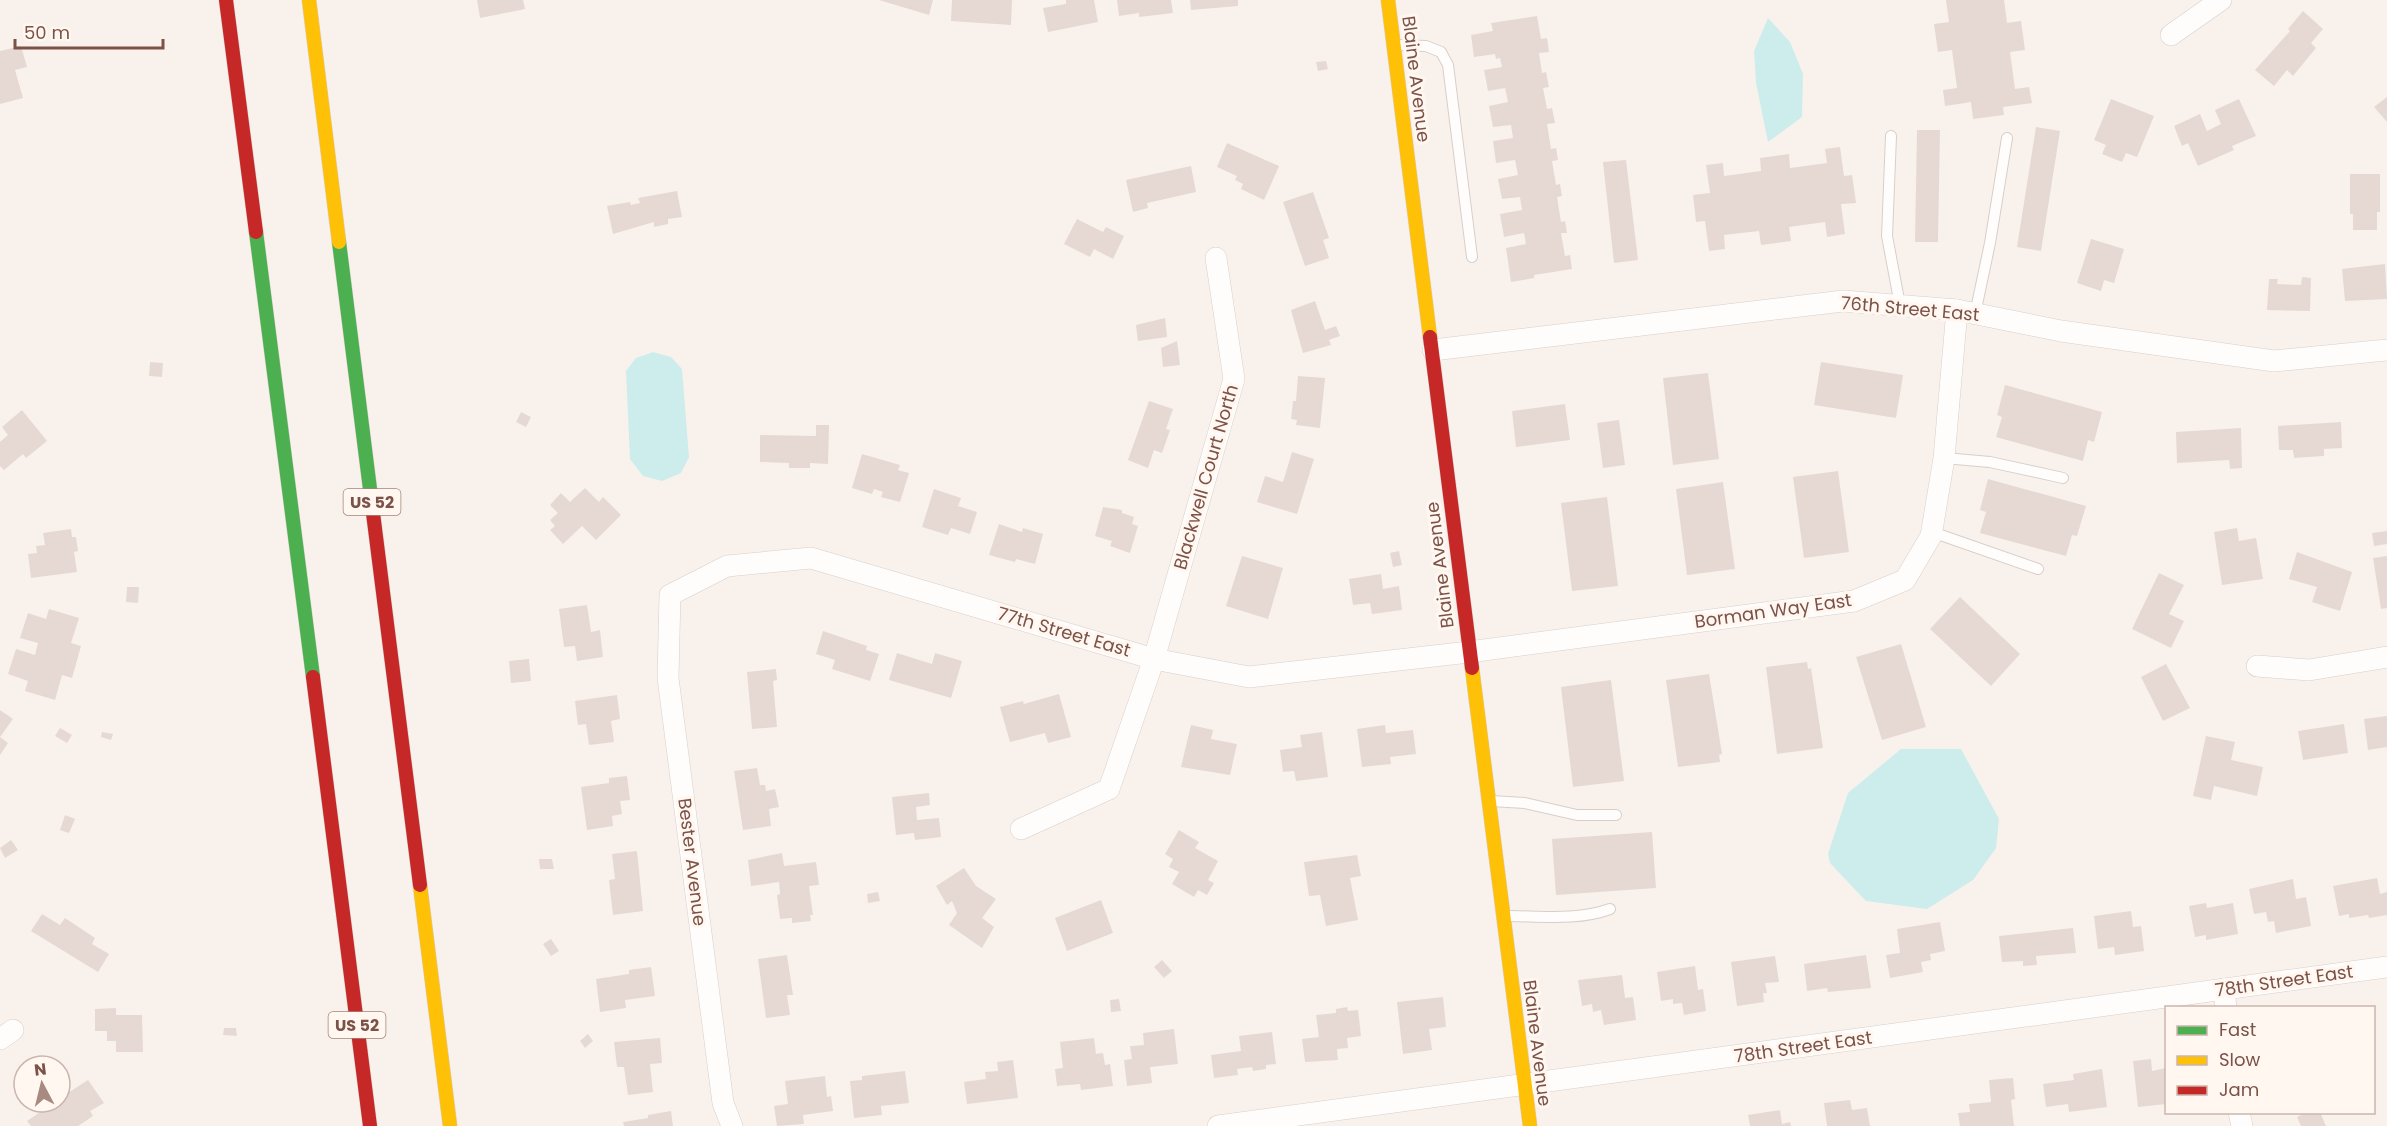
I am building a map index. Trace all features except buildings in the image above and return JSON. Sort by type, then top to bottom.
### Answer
[{"type":"main road","name":"US 52","points":[[226,0],[370,1126]]},
{"type":"main road","name":"US 52","points":[[309,0],[450,1126]]},
{"type":"main road","name":"Blaine Avenue","points":[[1388,0],[1530,1126]]},
{"type":"main road","points":[[344,924],[350,1079]]},
{"type":"main road","points":[[435,1005],[464,1126]]},
{"type":"street","points":[[2171,35],[2221,0]]},
{"type":"street","name":"Blackwell Court North","points":[[1021,829],[1109,789],[1154,659],[1234,379],[1216,258]]},
{"type":"street","name":"76th Street East","points":[[1433,350],[1843,301],[1966,312],[2061,331],[2274,362],[2387,350]]},
{"type":"street","name":"Borman Way East","points":[[1469,652],[1854,601],[1905,580],[1932,532],[1966,312]]},
{"type":"street","name":"77th Street East","points":[[670,596],[727,566],[811,558],[1154,659],[1250,677],[1469,652]]},
{"type":"street","name":"Bester Avenue","points":[[670,596],[668,678],[723,1103],[732,1126]]},
{"type":"street","points":[[2257,666],[2309,670],[2387,657]]},
{"type":"street","name":"78th Street East","points":[[1218,1126],[1525,1085],[2225,998],[2387,967]]},
{"type":"lane","points":[[1393,45],[1426,46],[1441,52],[1448,65],[1472,257]]},
{"type":"lane","points":[[1891,136],[1887,236],[1900,305]]},
{"type":"lane","points":[[1966,312],[1990,243],[2007,138]]},
{"type":"lane","points":[[1944,458],[1990,462],[2063,478]]},
{"type":"lane","points":[[1932,532],[2038,569]]},
{"type":"lane","points":[[1488,800],[1525,803],[1577,815],[1616,815]]},
{"type":"lane","points":[[1503,916],[1580,916],[1610,909]]},
{"type":"water","points":[[1768,18],[1790,42],[1803,74],[1802,117],[1768,142],[1756,83],[1754,51]]},
{"type":"water","points":[[653,352],[671,357],[682,369],[689,457],[681,473],[662,481],[643,476],[630,459],[626,371],[636,358]]},
{"type":"water","points":[[1901,749],[1961,749],[1999,819],[1996,848],[1973,880],[1927,909],[1866,901],[1830,863],[1828,854],[1848,793]]},
{"type":"traffic: fast","points":[[256,232],[313,677]]},
{"type":"traffic: fast","points":[[339,242],[373,513]]},
{"type":"traffic: slow","points":[[309,0],[339,242]]},
{"type":"traffic: slow","points":[[1388,0],[1430,337]]},
{"type":"traffic: slow","points":[[1472,668],[1530,1126]]},
{"type":"traffic: slow","points":[[420,885],[450,1126]]},
{"type":"traffic: jam","points":[[226,0],[256,232]]},
{"type":"traffic: jam","points":[[1430,337],[1472,668]]},
{"type":"traffic: jam","points":[[373,513],[420,885]]},
{"type":"traffic: jam","points":[[313,677],[370,1126]]}]
